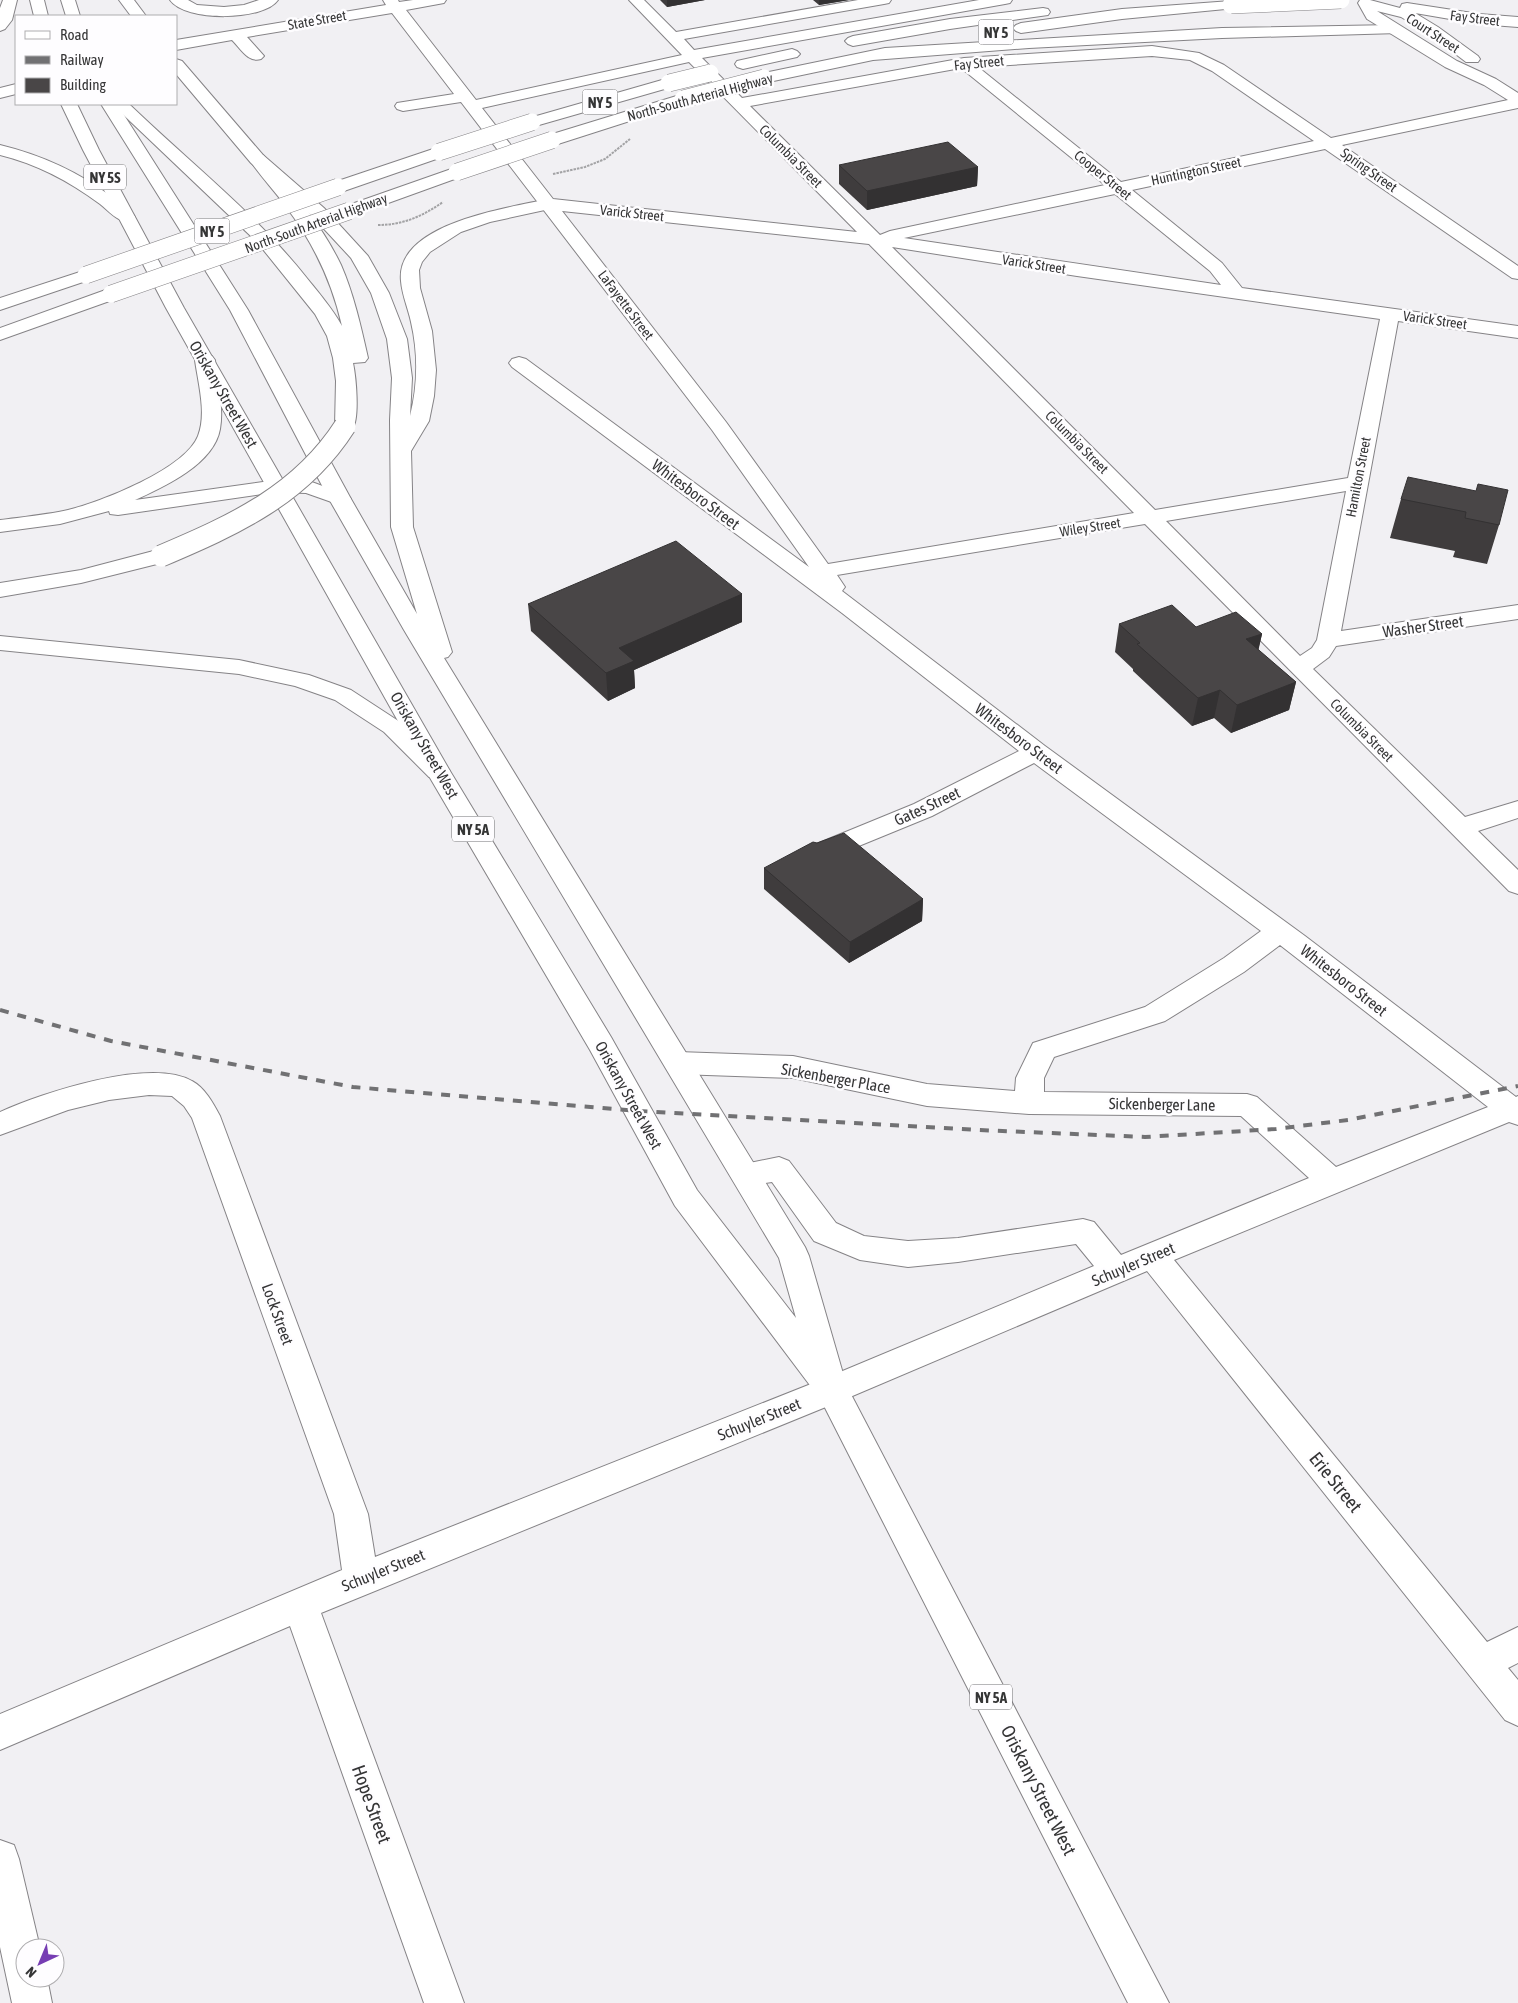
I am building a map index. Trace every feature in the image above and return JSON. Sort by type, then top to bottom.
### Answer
[{"type":"main road","points":[[0,26],[4,20],[10,0]]},
{"type":"main road","points":[[37,0],[41,15]]},
{"type":"main road","points":[[68,0],[73,15]]},
{"type":"main road","points":[[126,0],[137,15]]},
{"type":"main road","points":[[177,0],[194,9],[239,11],[260,6],[271,0]]},
{"type":"main road","name":"State Street","points":[[178,45],[392,4],[439,0]]},
{"type":"main road","name":"Columbia Street","points":[[636,0],[1299,668],[1518,885]]},
{"type":"main road","points":[[672,37],[884,0]]},
{"type":"main road","points":[[403,106],[467,102],[692,56],[1005,0]]},
{"type":"main road","name":"NY 5","points":[[835,45],[950,24],[1096,4],[1146,0]]},
{"type":"main road","points":[[867,56],[1029,44],[1222,33],[1276,26],[1298,20],[1313,14],[1335,0]]},
{"type":"main road","name":"North-South Arterial Highway","points":[[0,334],[552,140],[682,99],[764,78],[867,56],[1062,22],[1122,14],[1231,5],[1341,0]]},
{"type":"main road","points":[[795,1],[811,6],[819,12]]},
{"type":"main road","name":"Fay Street","points":[[1367,1],[1450,15],[1517,22]]},
{"type":"main road","name":"Court Street","points":[[1367,1],[1372,16],[1451,64],[1490,82],[1518,101]]},
{"type":"main road","name":"Court Street","points":[[1367,1],[1406,14],[1433,30],[1480,66],[1490,82]]},
{"type":"main road","name":"LaFayette Street","points":[[392,4],[719,426],[850,608]]},
{"type":"main road","points":[[658,22],[677,19]]},
{"type":"main road","name":"Fay Street","points":[[1222,33],[1433,30],[1517,22]]},
{"type":"main road","points":[[230,36],[256,56]]},
{"type":"main road","name":"State Street","points":[[178,49],[230,36]]},
{"type":"main road","name":"North-South Arterial Highway","points":[[0,304],[439,152],[532,122],[669,83],[808,50]]},
{"type":"main road","name":"Fay Street","points":[[738,103],[964,63],[1152,51],[1194,56],[1218,68]]},
{"type":"main road","name":"Cooper Street","points":[[964,63],[1216,267],[1236,293]]},
{"type":"main road","points":[[0,590],[40,586],[113,571],[162,556],[229,527],[274,500],[294,485],[322,458],[345,426],[355,407],[360,388],[360,366],[349,314],[326,254],[296,207],[178,66]]},
{"type":"main road","name":"Spring Street","points":[[1218,68],[1330,143],[1518,274]]},
{"type":"main road","points":[[0,86],[15,82]]},
{"type":"main road","points":[[0,93],[15,89]]},
{"type":"main road","name":"Huntington Street","points":[[874,239],[1330,143],[1518,101]]},
{"type":"main road","name":"Oriskany Street West","points":[[69,105],[126,217],[205,360],[438,770],[601,1044],[686,1198],[832,1390],[1149,2003]]},
{"type":"main road","name":"Oriskany Street West","points":[[110,105],[239,310],[340,499],[452,691],[794,1256],[832,1390]]},
{"type":"main road","points":[[121,105],[260,234],[283,258],[326,316],[337,336],[346,378],[345,426]]},
{"type":"main road","points":[[0,150],[25,155],[52,166],[101,196],[126,217]]},
{"type":"main road","points":[[257,159],[318,212],[358,256],[380,293],[397,339],[402,378],[400,452],[402,527],[452,691]]},
{"type":"main road","name":"Varick Street","points":[[400,452],[418,422],[427,380],[421,324],[409,272],[413,260],[421,250],[463,225],[495,214],[548,204],[874,239],[1077,271],[1518,332]]},
{"type":"main road","name":"Hamilton Street","points":[[1328,640],[1356,483],[1390,314]]},
{"type":"main road","points":[[1494,329],[1518,325]]},
{"type":"main road","points":[[69,516],[123,498],[178,469],[195,456],[208,437],[211,417],[205,360]]},
{"type":"main road","name":"Whitesboro Street","points":[[519,363],[850,608],[1036,752],[1280,931],[1516,1110]]},
{"type":"main road","name":"Wiley Street","points":[[823,571],[1356,483]]},
{"type":"main road","points":[[0,526],[277,486],[309,487],[340,499]]},
{"type":"main road","name":"Washer Street","points":[[1328,640],[1518,612]]},
{"type":"main road","points":[[1299,668],[1321,652],[1328,640]]},
{"type":"main road","points":[[0,642],[239,668],[300,680],[343,696],[392,727],[438,770]]},
{"type":"main road","name":"Gates Street","points":[[816,854],[923,810],[1036,752]]},
{"type":"main road","points":[[1460,828],[1518,809]]},
{"type":"main road","points":[[1029,1103],[1030,1078],[1043,1050],[1155,1014],[1234,965],[1280,931]]},
{"type":"main road","name":"Sickenberger Place","points":[[678,1063],[793,1067],[927,1095],[964,1098]]},
{"type":"main road","name":"Lock Street","points":[[0,1124],[39,1108],[97,1092],[153,1084],[176,1086],[195,1098],[206,1116],[351,1514],[361,1578]]},
{"type":"main road","name":"Sickenberger Lane","points":[[964,1098],[1029,1103],[1247,1105],[1332,1181]]},
{"type":"main road","name":"Schuyler Street","points":[[0,1732],[361,1578],[832,1390],[1332,1181],[1516,1110]]},
{"type":"main road","points":[[745,1174],[779,1169],[825,1232],[860,1248],[908,1254],[958,1250],[1083,1231],[1116,1271]]},
{"type":"main road","name":"Erie Street","points":[[1153,1256],[1518,1708]]},
{"type":"main road","name":"Hope Street","points":[[300,1604],[444,2003]]},
{"type":"main road","points":[[1483,1663],[1518,1644]]},
{"type":"main road","points":[[0,1859],[18,1938]]},
{"type":"main road","points":[[29,1988],[32,2003]]},
{"type":"building","points":[[948,142],[978,167],[867,191],[839,165]]},
{"type":"building","points":[[1408,477],[1476,491],[1478,484],[1508,490],[1499,525],[1465,518],[1466,512],[1401,499]]},
{"type":"building","points":[[676,541],[742,594],[619,648],[634,661],[606,673],[528,604]]},
{"type":"building","points":[[1172,605],[1196,627],[1236,612],[1262,634],[1246,639],[1296,682],[1237,705],[1220,690],[1198,698],[1137,644],[1140,643],[1119,624]]},
{"type":"building","points":[[844,833],[923,899],[850,942],[764,868],[813,842],[817,843]]},
{"type":"railway","points":[[0,1010],[111,1041],[353,1087],[638,1111],[979,1130],[1145,1137],[1276,1129],[1348,1120],[1518,1086]]}]
